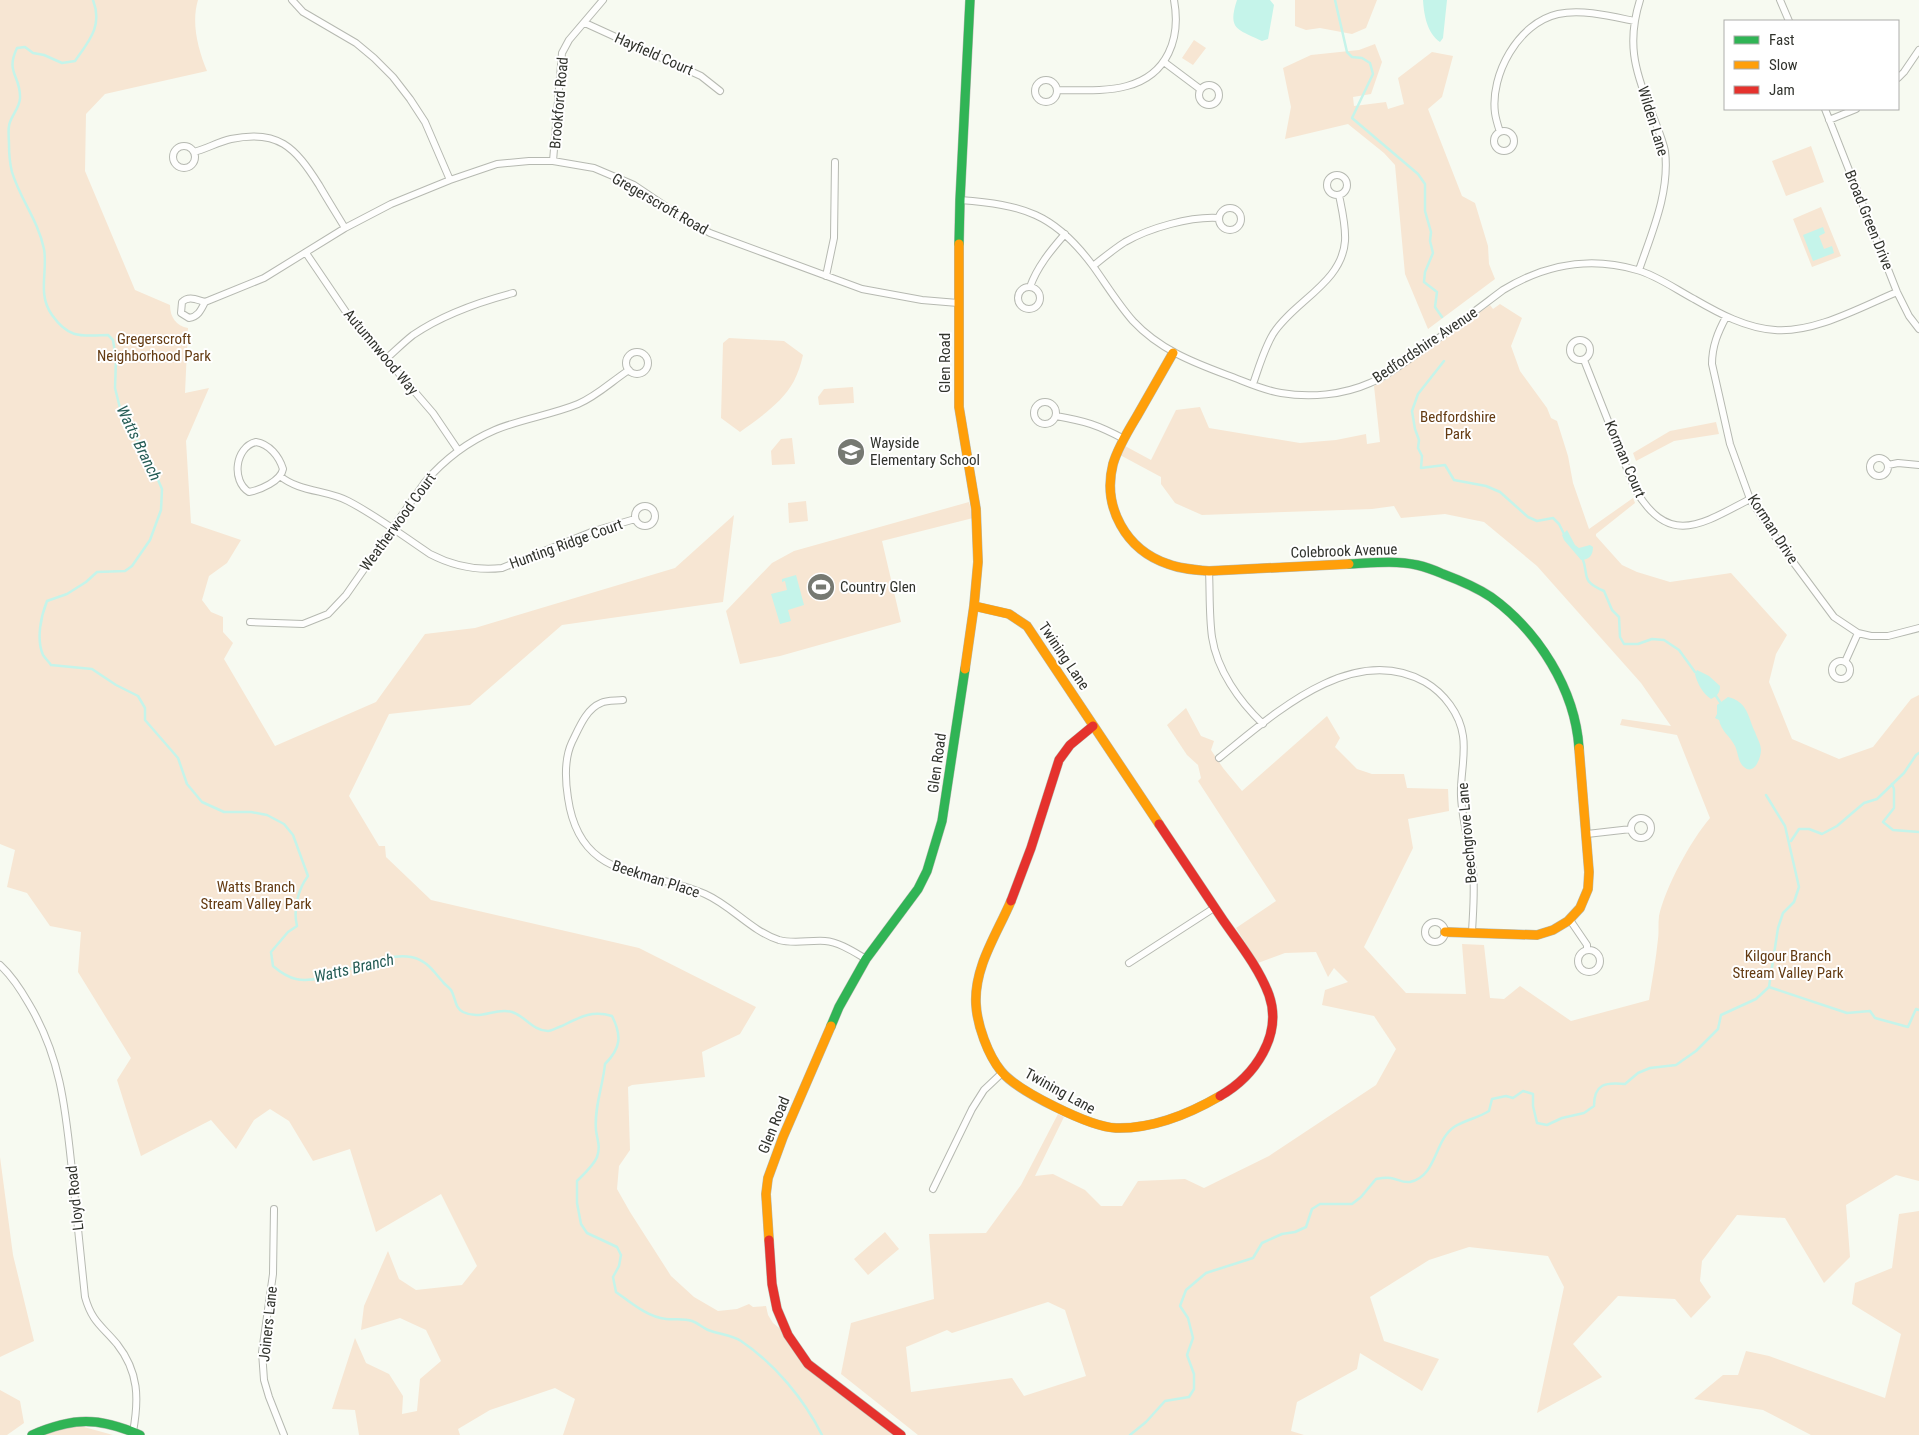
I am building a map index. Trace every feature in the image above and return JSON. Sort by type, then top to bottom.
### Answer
[{"type":"street","points":[[292,0],[303,12],[356,43],[393,77],[425,122],[450,180]]},
{"type":"street","name":"Brookford Road","points":[[553,161],[562,53],[569,40],[603,0]]},
{"type":"street","name":"Glen Road","points":[[900,1435],[808,1364],[788,1335],[777,1309],[772,1284],[766,1194],[768,1178],[782,1137],[839,1006],[866,959],[918,889],[935,849],[942,821],[974,606],[978,562],[978,533],[959,407],[958,303],[960,200],[970,0]]},
{"type":"street","points":[[1057,90],[1127,86],[1150,75],[1164,62],[1174,40],[1176,26],[1174,0]]},
{"type":"street","name":"Wilden Lane","points":[[1639,270],[1663,198],[1666,172],[1664,150],[1636,68],[1633,45],[1634,21],[1640,0]]},
{"type":"street","points":[[1780,0],[1789,20]]},
{"type":"street","points":[[1500,132],[1495,115],[1494,102],[1499,79],[1511,50],[1528,29],[1545,18],[1570,13],[1603,15],[1634,21]]},
{"type":"street","name":"Hayfield Court","points":[[585,23],[701,76],[720,91]]},
{"type":"street","points":[[1899,77],[1917,58],[1919,50]]},
{"type":"street","points":[[1164,62],[1200,89]]},
{"type":"street","name":"Broad Green Drive","points":[[1825,110],[1898,292],[1909,316],[1919,328]]},
{"type":"street","points":[[1829,120],[1854,110]]},
{"type":"street","points":[[194,152],[230,139],[256,136],[270,138],[282,143],[299,154],[345,228]]},
{"type":"street","name":"Gregerscroft Road","points":[[205,302],[264,278],[345,228],[391,204],[450,180],[497,164],[553,161],[594,168],[634,185],[682,218],[710,233],[862,289],[958,303]]},
{"type":"street","points":[[826,276],[834,238],[835,162]]},
{"type":"street","points":[[1253,384],[1274,334],[1291,312],[1329,278],[1340,261],[1345,242],[1339,195]]},
{"type":"street","name":"Bedfordshire Avenue","points":[[960,200],[997,202],[1040,216],[1065,234],[1080,248],[1133,320],[1150,337],[1173,353],[1191,362],[1279,393],[1295,395],[1330,394],[1347,391],[1369,383],[1385,375],[1437,340],[1503,290],[1527,277],[1558,267],[1581,263],[1604,263],[1639,270],[1726,317],[1759,327],[1790,330],[1821,323],[1898,292]]},
{"type":"street","points":[[1093,266],[1125,242],[1143,233],[1204,217],[1219,218]]},
{"type":"street","points":[[1030,288],[1034,277],[1049,253],[1065,234]]},
{"type":"street","name":"Autumnwood Way","points":[[306,253],[346,312],[433,413],[458,450]]},
{"type":"street","points":[[387,358],[414,335],[441,319],[512,293]]},
{"type":"street","name":"Korman Drive","points":[[1726,317],[1716,335],[1712,353],[1712,364],[1730,444],[1750,499],[1834,617],[1858,632],[1871,636],[1888,636],[1919,628]]},
{"type":"street","name":"Colebrook Avenue","points":[[1173,353],[1124,439],[1113,462],[1110,478],[1112,504],[1118,524],[1128,538],[1142,551],[1164,564],[1186,569],[1209,571],[1384,562],[1412,564],[1459,578],[1504,606],[1518,618],[1550,659],[1566,693],[1576,723],[1579,742],[1587,834],[1589,872],[1587,894],[1570,920],[1551,932],[1537,935],[1445,932]]},
{"type":"street","name":"Korman Court","points":[[1584,360],[1635,489],[1645,505],[1659,519],[1684,526],[1706,522],[1750,499]]},
{"type":"street","name":"Weatherwood Court","points":[[250,622],[303,624],[328,614],[346,595],[424,482],[458,450],[495,430],[558,412],[581,403],[629,370]]},
{"type":"street","points":[[1056,416],[1086,421],[1124,439]]},
{"type":"street","points":[[256,442],[264,444],[280,460],[283,468],[280,476],[256,491],[248,492],[243,489],[238,477],[238,468],[245,448],[256,442]]},
{"type":"street","points":[[1888,465],[1898,463],[1919,465]]},
{"type":"street","name":"Hunting Ridge Court","points":[[280,476],[296,486],[333,495],[348,501],[442,561],[464,568],[486,570],[516,564],[594,531],[635,519]]},
{"type":"street","points":[[1209,571],[1212,637],[1217,656],[1222,670],[1262,724]]},
{"type":"street","name":"Twining Lane","points":[[974,606],[996,609],[1010,614],[1027,626],[1263,982],[1272,1004],[1272,1032],[1269,1044],[1262,1058],[1236,1084],[1187,1114],[1151,1125],[1121,1129],[1093,1125],[1027,1090],[1002,1073],[986,1045],[978,1024],[976,995],[979,974],[1032,850],[1059,760],[1075,738],[1093,726]]},
{"type":"street","points":[[1845,662],[1858,632]]},
{"type":"street","name":"Beechgrove Lane","points":[[1219,758],[1308,691],[1335,679],[1358,672],[1393,670],[1416,677],[1435,688],[1444,697],[1456,715],[1463,736],[1461,797],[1473,872],[1472,932]]},
{"type":"street","name":"Beekman Place","points":[[623,700],[602,702],[594,707],[582,722],[569,748],[565,776],[569,807],[581,839],[598,857],[608,864],[645,877],[686,887],[706,895],[723,904],[770,937],[782,941],[827,941],[847,948],[866,959]]},
{"type":"street","points":[[1587,834],[1631,829]]},
{"type":"street","points":[[1129,964],[1214,908]]},
{"type":"street","points":[[1570,920],[1588,950]]},
{"type":"street","name":"Lloyd Road","points":[[0,965],[24,995],[38,1019],[52,1051],[60,1082],[67,1126],[85,1297],[89,1311],[95,1321],[117,1345],[131,1367],[138,1406],[137,1433]]},
{"type":"street","points":[[933,1189],[972,1109],[984,1090],[1002,1073]]},
{"type":"street","name":"Joiners Lane","points":[[274,1209],[273,1274],[262,1352],[264,1380],[284,1435]]},
{"type":"street","points":[[32,1435],[51,1426],[80,1420],[100,1421],[137,1433]]},
{"type":"green space","name":"Watts Branch Stream Valley Park","points":[[0,0],[198,0],[195,18],[196,36],[207,71],[105,94],[86,114],[85,171],[135,290],[170,305],[171,313],[177,323],[188,328],[185,393],[209,388],[186,441],[191,523],[241,540],[227,563],[209,576],[202,600],[211,612],[223,617],[223,632],[233,643],[224,659],[275,746],[376,702],[425,634],[475,628],[675,568],[734,515],[723,602],[562,625],[470,705],[389,714],[349,796],[379,846],[385,846],[386,857],[431,900],[639,948],[756,1007],[740,1034],[702,1052],[705,1077],[628,1087],[630,1150],[619,1166],[617,1189],[671,1276],[694,1297],[718,1311],[737,1309],[749,1304],[753,1307],[766,1306],[768,1315],[773,1323],[788,1335],[808,1364],[901,1435],[563,1435],[575,1399],[555,1388],[490,1410],[458,1429],[460,1435],[359,1435],[355,1410],[332,1409],[355,1338],[366,1363],[389,1374],[403,1396],[402,1414],[417,1411],[420,1379],[441,1361],[426,1330],[400,1318],[361,1330],[364,1306],[388,1251],[399,1279],[416,1290],[462,1285],[477,1266],[441,1194],[376,1232],[350,1149],[313,1161],[289,1121],[270,1109],[254,1120],[236,1149],[211,1120],[141,1156],[117,1080],[131,1058],[78,972],[81,932],[50,926],[27,893],[7,887],[15,850],[0,844]]},
{"type":"green space","points":[[1295,0],[1377,0],[1366,28],[1352,34],[1320,28],[1306,30],[1295,26]]},
{"type":"green space","points":[[1194,40],[1206,48],[1193,65],[1182,58]]},
{"type":"green space","points":[[1375,44],[1382,62],[1371,94],[1353,97],[1354,106],[1386,102],[1388,109],[1404,104],[1398,78],[1432,52],[1453,56],[1442,97],[1428,109],[1462,196],[1475,203],[1488,246],[1489,264],[1495,279],[1428,329],[1405,274],[1395,165],[1384,153],[1348,124],[1285,139],[1291,107],[1283,68],[1311,55],[1359,50]]},
{"type":"green space","points":[[1811,146],[1824,182],[1786,196],[1772,161]]},
{"type":"green space","points":[[1821,207],[1841,256],[1812,267],[1793,219]]},
{"type":"green space","name":"Kilgour Branch Stream Valley Park","points":[[1500,304],[1522,318],[1511,346],[1520,371],[1547,408],[1551,418],[1557,421],[1568,456],[1573,483],[1589,529],[1633,498],[1635,503],[1596,534],[1622,565],[1637,572],[1670,582],[1731,573],[1787,635],[1776,654],[1769,682],[1792,739],[1839,759],[1873,747],[1911,699],[1919,695],[1919,1181],[1896,1175],[1846,1205],[1850,1257],[1824,1283],[1785,1218],[1737,1215],[1702,1261],[1700,1281],[1711,1297],[1691,1318],[1675,1299],[1618,1296],[1573,1344],[1602,1377],[1537,1413],[1564,1287],[1548,1256],[1469,1247],[1429,1260],[1370,1297],[1384,1341],[1439,1359],[1422,1391],[1360,1353],[1357,1369],[1297,1402],[1291,1431],[1304,1435],[918,1435],[841,1374],[851,1323],[934,1299],[929,1234],[986,1233],[1021,1185],[1058,1114],[1064,1117],[1035,1176],[1053,1174],[1085,1190],[1101,1206],[1122,1206],[1138,1181],[1185,1179],[1204,1188],[1269,1156],[1376,1085],[1396,1049],[1374,1016],[1322,1005],[1325,990],[1348,982],[1334,968],[1328,977],[1316,952],[1285,953],[1258,963],[1236,928],[1276,901],[1198,781],[1201,778],[1198,765],[1187,755],[1167,725],[1186,708],[1201,736],[1214,741],[1211,750],[1242,791],[1327,716],[1340,738],[1335,747],[1357,769],[1372,774],[1404,774],[1407,788],[1448,789],[1449,811],[1408,819],[1413,848],[1364,947],[1406,993],[1466,994],[1462,944],[1484,945],[1490,998],[1504,999],[1520,986],[1571,1021],[1649,1000],[1662,905],[1680,865],[1710,818],[1677,735],[1620,725],[1622,719],[1671,726],[1641,683],[1537,566],[1484,522],[1445,514],[1401,518],[1394,506],[1372,509],[1202,515],[1175,503],[1161,484],[1161,477],[1120,455],[1125,446],[1151,460],[1176,410],[1200,407],[1209,428],[1300,443],[1336,440],[1366,434],[1367,444],[1380,442],[1374,386],[1387,379],[1490,305],[1493,309]],"holes":[[[1048,1302],[1065,1310],[1086,1376],[1024,1396],[1012,1378],[911,1392],[906,1347],[947,1330],[952,1333]]]},
{"type":"green space","points":[[729,338],[784,341],[803,355],[794,381],[789,389],[770,409],[740,432],[721,418],[723,343]]},
{"type":"green space","points":[[853,387],[854,403],[819,405],[818,397],[824,389]]},
{"type":"green space","points":[[1716,422],[1719,434],[1674,441],[1636,461],[1633,453],[1670,431]]},
{"type":"green space","points":[[792,438],[795,464],[772,465],[771,451],[781,439]]},
{"type":"green space","points":[[806,501],[808,521],[789,523],[788,503]]},
{"type":"green space","name":"Country Glen","points":[[969,502],[973,518],[882,541],[901,622],[780,656],[740,664],[726,611],[772,563],[794,551]]},
{"type":"green space","points":[[0,1157],[13,1255],[34,1341],[0,1357]]},
{"type":"green space","points":[[1919,1211],[1919,1435],[1811,1435],[1763,1410],[1694,1399],[1723,1375],[1738,1375],[1746,1351],[1769,1356],[1885,1398],[1901,1334],[1852,1304],[1855,1283],[1892,1268],[1899,1214]]},
{"type":"green space","points":[[885,1232],[899,1249],[868,1275],[854,1259]]},
{"type":"green space","points":[[0,1390],[20,1401],[24,1423],[7,1435],[0,1435]]},
{"type":"green space","points":[[66,1422],[113,1435],[32,1435]]},
{"type":"water","points":[[1237,0],[1270,0],[1274,5],[1268,39],[1262,41],[1241,31],[1237,27],[1233,17]]},
{"type":"water","points":[[1423,0],[1447,0],[1443,38],[1440,42],[1429,29],[1425,18]]},
{"type":"water","points":[[1823,227],[1825,233],[1819,236],[1824,249],[1832,246],[1834,253],[1813,261],[1803,235]]},
{"type":"water","points":[[1567,530],[1575,545],[1579,548],[1590,545],[1593,547],[1588,558],[1581,560],[1564,540],[1562,535]]},
{"type":"water","points":[[796,575],[804,605],[788,610],[791,621],[780,624],[771,594],[787,590],[785,581],[782,582],[782,579]]},
{"type":"water","points":[[1697,670],[1709,676],[1720,686],[1715,697],[1711,699],[1699,685],[1695,674]]},
{"type":"water","points":[[1728,697],[1740,702],[1743,706],[1749,716],[1760,746],[1761,753],[1754,768],[1748,769],[1742,765],[1733,742],[1719,720],[1715,718],[1717,705]]},
{"type":"waterway","name":"Watts Branch","points":[[93,0],[96,9],[93,33],[75,61],[62,63],[44,55],[33,53],[25,47],[17,48],[13,69],[20,91],[20,98],[9,126],[10,162],[15,182],[41,238],[45,258],[45,299],[52,315],[58,323],[70,332],[83,335],[108,335],[113,340],[116,359],[115,388],[121,412],[131,433],[144,448],[162,489],[161,510],[150,540],[132,566],[125,571],[97,572],[86,582],[67,594],[47,601],[40,628],[40,642],[43,655],[51,665],[92,669],[116,685],[138,696],[145,708],[145,720],[178,758],[187,784],[202,802],[224,812],[251,812],[267,815],[284,824],[293,835],[308,876],[297,900],[297,926],[288,932],[271,952],[273,966],[284,974],[296,979],[308,980],[337,974],[382,959],[411,957],[417,958],[429,966],[451,990],[458,1008],[463,1012],[476,1015],[500,1011],[512,1012],[538,1029],[548,1031],[586,1015],[605,1014],[612,1016],[617,1030],[618,1042],[614,1053],[605,1064],[597,1105],[596,1130],[599,1146],[598,1153],[594,1163],[577,1181],[577,1203],[581,1224],[587,1233],[617,1247],[621,1255],[619,1266],[613,1277],[616,1292],[639,1308],[659,1318],[692,1321],[708,1330],[733,1337],[754,1350],[788,1383],[807,1408],[822,1435]]},
{"type":"waterway","points":[[1335,0],[1347,52],[1352,57],[1362,58],[1370,63],[1373,74],[1352,118],[1418,174],[1425,184],[1425,211],[1431,232],[1430,241],[1433,253],[1425,272],[1424,282],[1437,292],[1435,307],[1442,317]]},
{"type":"waterway","points":[[1444,361],[1418,394],[1412,411],[1419,440],[1418,448],[1422,456],[1421,468],[1445,465],[1454,480],[1486,486],[1500,492],[1528,517],[1537,521],[1553,518],[1559,524],[1565,536]]},
{"type":"waterway","points":[[1582,557],[1588,580],[1591,584],[1604,591],[1612,610],[1619,617],[1620,637],[1624,644],[1638,644],[1652,639],[1664,640],[1679,650],[1695,672]]},
{"type":"waterway","points":[[1716,696],[1720,702]]},
{"type":"waterway","points":[[1791,841],[1799,829],[1809,829],[1822,834],[1837,826],[1864,803],[1877,799],[1904,773],[1919,753]]},
{"type":"waterway","points":[[1892,784],[1894,789],[1894,808],[1883,822],[1893,830],[1919,832]]},
{"type":"waterway","points":[[1130,1435],[1146,1422],[1165,1401],[1189,1397],[1194,1389],[1194,1374],[1187,1355],[1193,1338],[1188,1318],[1180,1306],[1186,1290],[1206,1273],[1253,1258],[1262,1243],[1282,1234],[1295,1232],[1306,1227],[1312,1209],[1320,1204],[1352,1204],[1361,1197],[1376,1179],[1389,1178],[1410,1182],[1419,1178],[1431,1166],[1447,1133],[1454,1127],[1489,1111],[1492,1099],[1506,1096],[1513,1098],[1523,1091],[1533,1094],[1533,1106],[1537,1123],[1547,1125],[1562,1118],[1584,1113],[1594,1106],[1596,1093],[1602,1086],[1606,1084],[1625,1084],[1638,1073],[1650,1068],[1676,1065],[1696,1051],[1718,1029],[1721,1015],[1756,999],[1769,987],[1778,928],[1783,913],[1794,902],[1799,887],[1785,826],[1766,795]]},
{"type":"waterway","points":[[1769,987],[1847,1013],[1870,1011],[1875,1018],[1908,1027],[1916,1009],[1919,1010]]},
{"type":"traffic: fast","points":[[959,244],[970,0]]},
{"type":"traffic: fast","points":[[1349,564],[1409,563],[1461,581],[1491,597],[1524,627],[1551,663],[1562,683],[1570,704],[1579,748]]},
{"type":"traffic: fast","points":[[831,1026],[839,1007],[866,959],[918,889],[927,871],[942,821],[965,669]]},
{"type":"traffic: fast","points":[[32,1435],[60,1425],[86,1421],[112,1425],[140,1435]]},
{"type":"traffic: slow","points":[[959,244],[959,407],[976,509],[978,562],[965,669]]},
{"type":"traffic: slow","points":[[1173,353],[1124,439],[1113,464],[1110,480],[1114,511],[1129,538],[1140,549],[1153,557],[1173,566],[1193,570],[1209,571],[1349,564]]},
{"type":"traffic: slow","points":[[974,606],[1009,614],[1027,626],[1159,824]]},
{"type":"traffic: slow","points":[[1445,932],[1537,935],[1553,930],[1568,921],[1580,908],[1588,889],[1589,872],[1579,748]]},
{"type":"traffic: slow","points":[[1011,901],[988,951],[976,990],[976,1004],[981,1030],[996,1064],[1009,1079],[1038,1098],[1072,1115],[1116,1128],[1130,1128],[1157,1123],[1196,1109],[1220,1096]]},
{"type":"traffic: slow","points":[[769,1240],[766,1194],[768,1178],[783,1137],[831,1026]]},
{"type":"traffic: jam","points":[[1011,901],[1031,848],[1059,760],[1070,745],[1093,726]]},
{"type":"traffic: jam","points":[[1159,824],[1248,956],[1260,975],[1269,995],[1272,1025],[1263,1053],[1255,1066],[1233,1088],[1220,1096]]},
{"type":"traffic: jam","points":[[769,1240],[772,1284],[777,1309],[788,1335],[808,1364],[901,1435]]},
{"type":"place","name":"Wayside Elementary School","points":[[851,452]]},
{"type":"place","name":"Country Glen","points":[[821,587]]},
{"type":"park label","name":"Gregerscroft Neighborhood Park","points":[[154,348]]},
{"type":"park label","name":"Bedfordshire Park","points":[[1458,426]]}]
